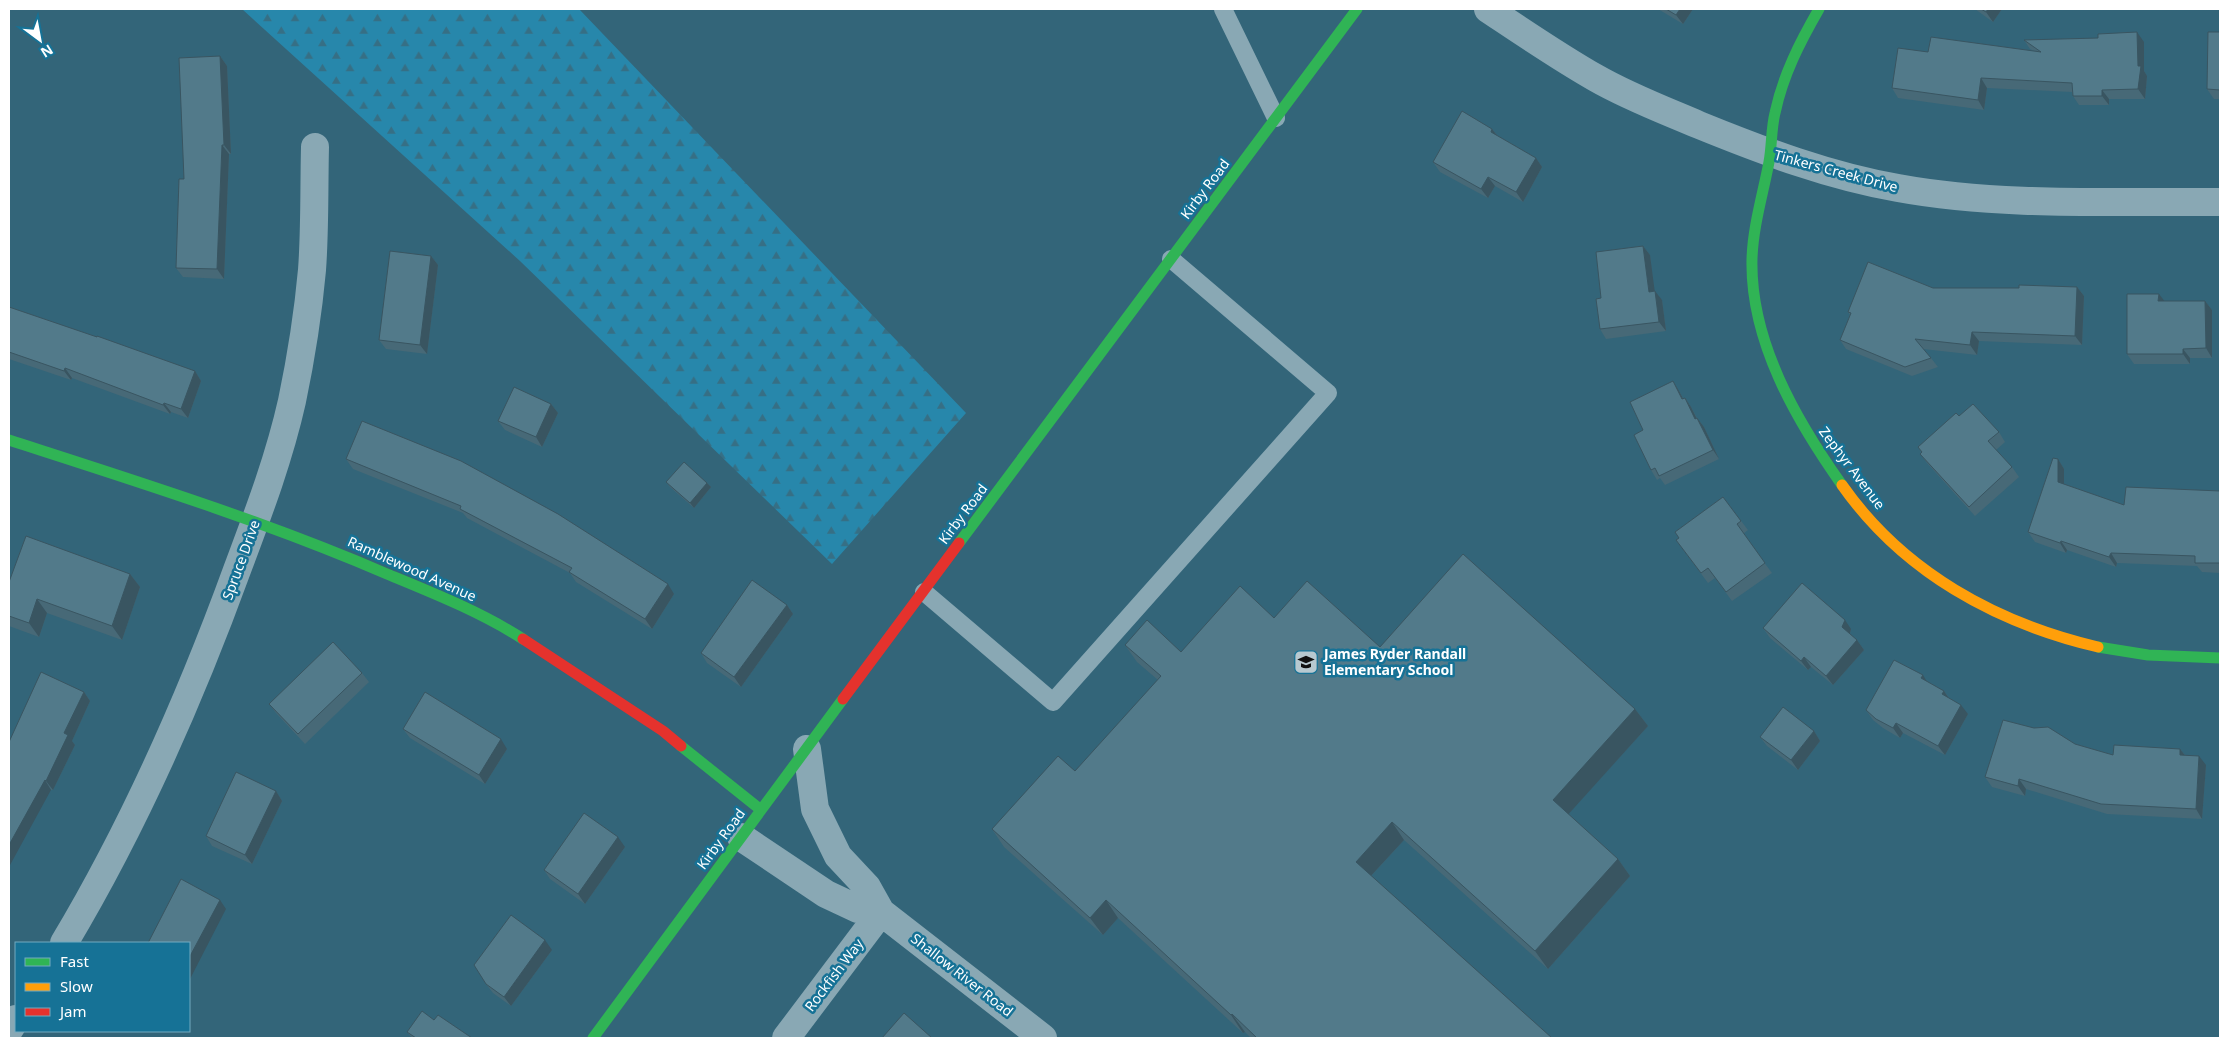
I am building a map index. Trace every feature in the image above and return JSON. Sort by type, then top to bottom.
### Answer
[{"type":"street","name":"Kirby Road","points":[[594,1038],[761,810],[1358,9]]},
{"type":"street","name":"Tinkers Creek Drive","points":[[1488,9],[1598,79],[1639,100],[1770,154],[1849,177],[1898,188],[1941,194],[2052,201],[2220,202]]},
{"type":"street","name":"Zephyr Avenue","points":[[1819,9],[1790,64],[1775,109],[1770,154],[1755,225],[1752,257],[1754,291],[1762,326],[1776,369],[1813,443],[1866,514],[1905,554],[1937,580],[1970,600],[2011,619],[2055,635],[2094,646],[2159,657],[2220,658]]},
{"type":"street","name":"Spruce Drive","points":[[65,942],[90,899],[162,756],[213,637],[278,456],[300,359],[312,270],[315,147]]},
{"type":"street","name":"Ramblewood Avenue","points":[[9,440],[322,546],[453,602],[513,633],[663,731],[761,810]]},
{"type":"street","name":"Shallow River Road","points":[[807,749],[815,809],[838,856],[867,887],[881,912],[1043,1038]]},
{"type":"street","name":"Shallow River Road","points":[[741,837],[826,894],[858,909],[881,912]]},
{"type":"street","name":"Rockfish Way","points":[[786,1038],[881,912]]},
{"type":"lane","points":[[1223,9],[1276,118]]},
{"type":"lane","points":[[924,592],[1053,702],[1328,393],[1171,259]]},
{"type":"green space","points":[[242,9],[579,9],[966,413],[832,564],[520,261]]},
{"type":"building","points":[[1666,9],[1680,9],[1676,15]]},
{"type":"building","points":[[2137,32],[2138,66],[2141,66],[2138,89],[2102,90],[2102,96],[2073,96],[2072,83],[1981,78],[1978,100],[1892,88],[1898,48],[1928,52],[1931,37],[2041,52],[2024,40],[2098,38],[2098,34]]},
{"type":"building","points":[[2208,32],[2220,32],[2220,90],[2207,89]]},
{"type":"building","points":[[220,56],[224,145],[222,145],[217,269],[176,268],[179,179],[184,179],[179,58]]},
{"type":"building","points":[[1462,111],[1492,129],[1491,132],[1536,158],[1516,192],[1488,177],[1481,189],[1433,162]]},
{"type":"building","points":[[1643,246],[1649,292],[1655,291],[1659,322],[1600,329],[1596,299],[1601,298],[1596,252]]},
{"type":"building","points":[[390,251],[431,256],[420,345],[379,340]]},
{"type":"building","points":[[1868,262],[1933,288],[2019,288],[2019,285],[2077,287],[2075,336],[1972,332],[1970,345],[1915,339],[1931,358],[1905,367],[1840,340],[1851,313],[1848,312]]},
{"type":"building","points":[[2127,294],[2159,294],[2158,301],[2205,301],[2206,348],[2183,349],[2183,354],[2127,354]]},
{"type":"building","points":[[9,307],[195,371],[181,409],[164,403],[163,405],[65,368],[64,371],[9,352]]},
{"type":"building","points":[[1673,381],[1682,399],[1685,398],[1695,419],[1697,418],[1713,450],[1659,476],[1655,468],[1651,470],[1634,435],[1643,430],[1630,402]]},
{"type":"building","points":[[514,387],[551,404],[536,437],[498,421]]},
{"type":"building","points":[[1973,404],[1999,432],[1988,441],[2012,467],[1969,507],[1920,454],[1922,452],[1918,447],[1956,413],[1959,416]]},
{"type":"building","points":[[362,421],[461,461],[558,514],[668,584],[645,619],[569,572],[572,568],[460,509],[461,506],[346,459]]},
{"type":"building","points":[[2053,458],[2058,459],[2058,482],[2124,505],[2126,487],[2220,491],[2220,563],[2195,563],[2195,556],[2111,553],[2109,557],[2028,532]]},
{"type":"building","points":[[684,462],[707,483],[690,503],[666,482]]},
{"type":"building","points":[[1723,497],[1741,521],[1737,524],[1765,563],[1726,592],[1708,568],[1701,573],[1676,540],[1679,538],[1675,532]]},
{"type":"building","points":[[26,536],[130,574],[112,626],[37,599],[29,623],[9,616],[9,582]]},
{"type":"building","points":[[1463,554],[1635,709],[1553,800],[1618,859],[1535,951],[1392,822],[1356,862],[1552,1038],[1257,1038],[1106,900],[1090,918],[992,829],[1058,756],[1075,771],[1161,676],[1125,645],[1147,620],[1181,652],[1240,586],[1274,618],[1307,581],[1380,647]]},
{"type":"building","points":[[752,580],[787,605],[734,677],[701,653]]},
{"type":"building","points":[[1802,583],[1845,620],[1842,627],[1857,640],[1826,676],[1804,657],[1801,661],[1763,628]]},
{"type":"building","points":[[333,642],[362,673],[298,734],[269,704]]},
{"type":"building","points":[[1894,660],[1923,675],[1921,678],[1944,691],[1942,694],[1961,705],[1938,746],[1896,723],[1893,728],[1876,719],[1866,710]]},
{"type":"building","points":[[41,672],[84,692],[64,733],[68,735],[46,781],[9,845],[9,742]]},
{"type":"building","points":[[425,692],[501,739],[479,775],[403,729]]},
{"type":"building","points":[[1783,707],[1814,731],[1791,760],[1760,737]]},
{"type":"building","points":[[2003,720],[2034,728],[2048,727],[2075,744],[2113,755],[2114,745],[2180,749],[2180,755],[2199,756],[2196,809],[2101,804],[2019,779],[2018,786],[1985,777]]},
{"type":"building","points":[[236,772],[276,791],[245,855],[206,836]]},
{"type":"building","points":[[584,813],[618,837],[578,894],[544,870]]},
{"type":"building","points":[[181,879],[220,900],[190,956],[190,942],[149,942]]},
{"type":"building","points":[[511,915],[545,940],[504,997],[486,984],[474,965]]},
{"type":"building","points":[[422,1011],[434,1020],[438,1015],[472,1038],[416,1038],[407,1032]]},
{"type":"building","points":[[904,1013],[932,1038],[882,1038]]},
{"type":"traffic: fast","points":[[959,543],[1357,9]]},
{"type":"traffic: fast","points":[[1819,9],[1793,59],[1778,99],[1769,162],[1754,234],[1752,259],[1753,290],[1767,349],[1779,378],[1808,434],[1842,485]]},
{"type":"traffic: fast","points":[[9,440],[199,502],[294,536],[422,588],[490,620],[523,639]]},
{"type":"traffic: fast","points":[[2098,647],[2148,655],[2220,658]]},
{"type":"traffic: fast","points":[[593,1038],[843,699]]},
{"type":"traffic: fast","points":[[681,746],[761,810]]},
{"type":"traffic: slow","points":[[1842,485],[1866,516],[1893,544],[1955,590],[1988,608],[2024,624],[2060,637],[2098,647]]},
{"type":"traffic: jam","points":[[843,699],[959,543]]},
{"type":"traffic: jam","points":[[523,639],[663,731],[681,746]]},
{"type":"place","name":"James Ryder Randall Elementary School","points":[[1306,662]]}]
